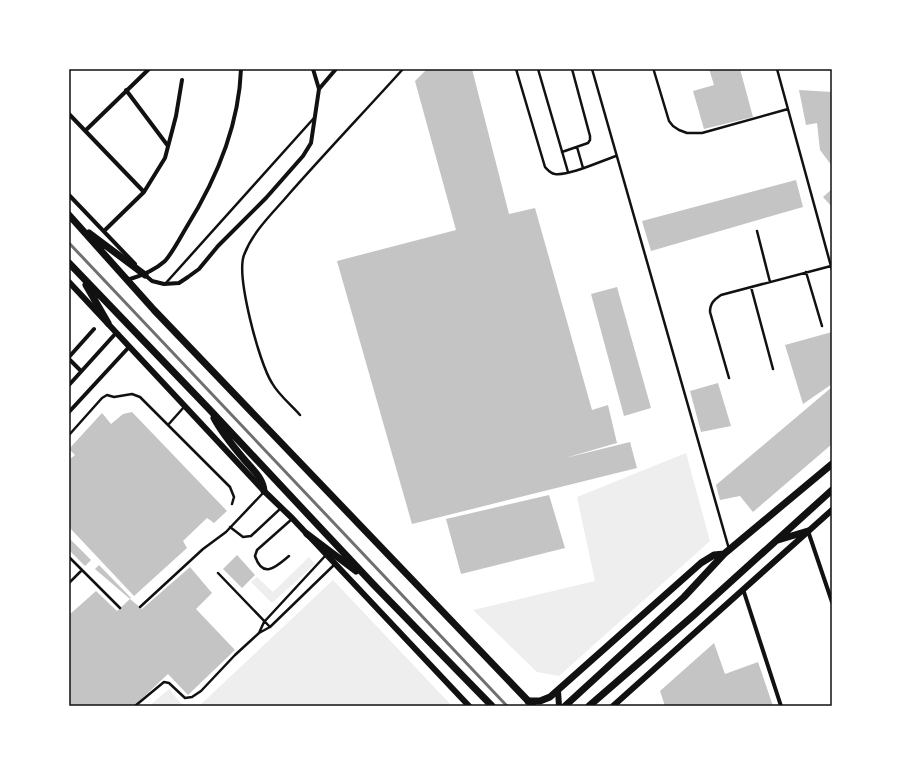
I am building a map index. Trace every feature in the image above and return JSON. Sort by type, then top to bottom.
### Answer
[{"type":"main road","points":[[69,215],[154,310],[531,703],[544,700],[558,691],[701,563],[714,555],[727,552]]},
{"type":"main road","points":[[82,229],[93,235],[145,275]]},
{"type":"main road","points":[[69,263],[210,410],[373,584],[492,706]]},
{"type":"main road","points":[[81,276],[108,323]]},
{"type":"main road","points":[[210,410],[219,428],[262,481],[264,491]]},
{"type":"main road","points":[[565,706],[684,597],[727,552],[832,464]]},
{"type":"main road","points":[[589,706],[832,490]]},
{"type":"main road","points":[[776,541],[808,531]]},
{"type":"main road","points":[[307,534],[373,584]]},
{"type":"street","points":[[86,130],[149,69]]},
{"type":"street","points":[[127,280],[145,275],[165,261],[201,205],[220,165],[237,104],[241,69]]},
{"type":"street","points":[[69,195],[152,281],[164,284],[179,283],[199,269],[218,246],[266,198],[303,156],[311,143],[319,90],[313,69]]},
{"type":"street","points":[[319,90],[336,69]]},
{"type":"street","points":[[104,231],[144,192],[165,158],[176,116],[182,80]]},
{"type":"street","points":[[126,90],[168,146]]},
{"type":"street","points":[[69,114],[144,192]]},
{"type":"street","points":[[69,282],[264,491],[292,518],[469,706]]},
{"type":"street","points":[[81,372],[69,358],[94,330]]},
{"type":"street","points":[[69,385],[116,333]]},
{"type":"street","points":[[69,412],[130,347]]},
{"type":"street","points":[[613,706],[742,588],[832,510]]},
{"type":"street","points":[[808,531],[832,602]]},
{"type":"street","points":[[742,588],[781,706]]},
{"type":"street","points":[[558,691],[559,706]]},
{"type":"lane","points":[[300,414],[272,383],[260,354],[244,290],[242,267],[244,255],[254,234],[403,69]]},
{"type":"lane","points":[[516,69],[545,167],[551,173],[556,174],[568,172],[616,156]]},
{"type":"lane","points":[[538,69],[568,172]]},
{"type":"lane","points":[[562,152],[588,143],[590,140],[572,69]]},
{"type":"lane","points":[[592,69],[727,552]]},
{"type":"lane","points":[[777,69],[832,270]]},
{"type":"lane","points":[[654,71],[669,121],[679,130],[687,133],[702,133],[788,109]]},
{"type":"lane","points":[[164,284],[315,118]]},
{"type":"lane","points":[[577,147],[582,168]]},
{"type":"lane","points":[[757,231],[770,282]]},
{"type":"lane","points":[[729,378],[710,312],[710,305],[714,300],[721,295],[831,266]]},
{"type":"lane","points":[[806,272],[822,326]]},
{"type":"lane","points":[[751,287],[773,369]]},
{"type":"lane","points":[[69,435],[102,398],[107,395],[114,397],[132,394],[140,397],[230,487],[234,497],[232,504]]},
{"type":"lane","points":[[168,425],[185,406]]},
{"type":"lane","points":[[140,607],[203,549],[226,532],[264,491]]},
{"type":"lane","points":[[230,527],[243,537],[248,538],[282,508]]},
{"type":"lane","points":[[289,556],[276,568],[267,569],[259,564],[255,556],[257,550],[292,518]]},
{"type":"lane","points":[[259,633],[264,622],[326,555]]},
{"type":"lane","points":[[69,557],[120,608]]},
{"type":"lane","points":[[135,706],[164,682],[169,683],[184,698],[196,695],[259,633],[270,627],[335,564]]},
{"type":"lane","points":[[69,583],[82,570]]},
{"type":"lane","points":[[218,573],[270,627]]},
{"type":"shaded area","points":[[686,453],[710,541],[559,676],[537,672],[473,610],[595,581],[577,497]]},
{"type":"shaded area","points":[[309,557],[315,564],[272,603],[251,582],[257,577],[273,592]]},
{"type":"shaded area","points":[[333,580],[452,706],[199,706]]},
{"type":"shaded area","points":[[169,689],[183,706],[149,706]]},
{"type":"building","points":[[427,69],[472,69],[509,214],[535,208],[592,410],[608,405],[617,443],[565,458],[630,442],[637,468],[412,524],[337,261],[456,230],[415,81]]},
{"type":"building","points":[[709,69],[740,69],[753,117],[704,129],[693,91],[714,85]]},
{"type":"building","points":[[799,90],[832,92],[832,166],[820,150],[817,123],[806,125]]},
{"type":"building","points":[[796,180],[803,207],[651,251],[642,221]]},
{"type":"building","points":[[832,189],[832,207],[823,197]]},
{"type":"building","points":[[617,287],[651,408],[624,416],[591,294]]},
{"type":"building","points":[[832,332],[832,384],[803,404],[785,345]]},
{"type":"building","points":[[718,383],[731,426],[701,432],[690,391]]},
{"type":"building","points":[[832,387],[832,444],[753,512],[740,496],[720,500],[716,485]]},
{"type":"building","points":[[132,412],[227,511],[214,523],[207,518],[183,541],[187,548],[134,596],[69,527],[69,460],[75,455],[69,449],[102,413],[111,424],[123,414]]},
{"type":"building","points":[[549,495],[565,548],[461,574],[446,519]]},
{"type":"building","points":[[69,539],[91,560],[85,566],[69,550]]},
{"type":"building","points":[[237,555],[255,575],[242,588],[223,569]]},
{"type":"building","points":[[99,565],[131,598],[130,599],[95,569]]},
{"type":"building","points":[[190,567],[212,593],[196,609],[235,650],[188,695],[168,674],[134,706],[69,706],[69,615],[96,591],[117,611],[130,599],[142,609]]},
{"type":"building","points":[[714,643],[725,674],[758,662],[773,706],[665,706],[660,691]]},
{"type":"railway","points":[[69,243],[507,706]]}]
